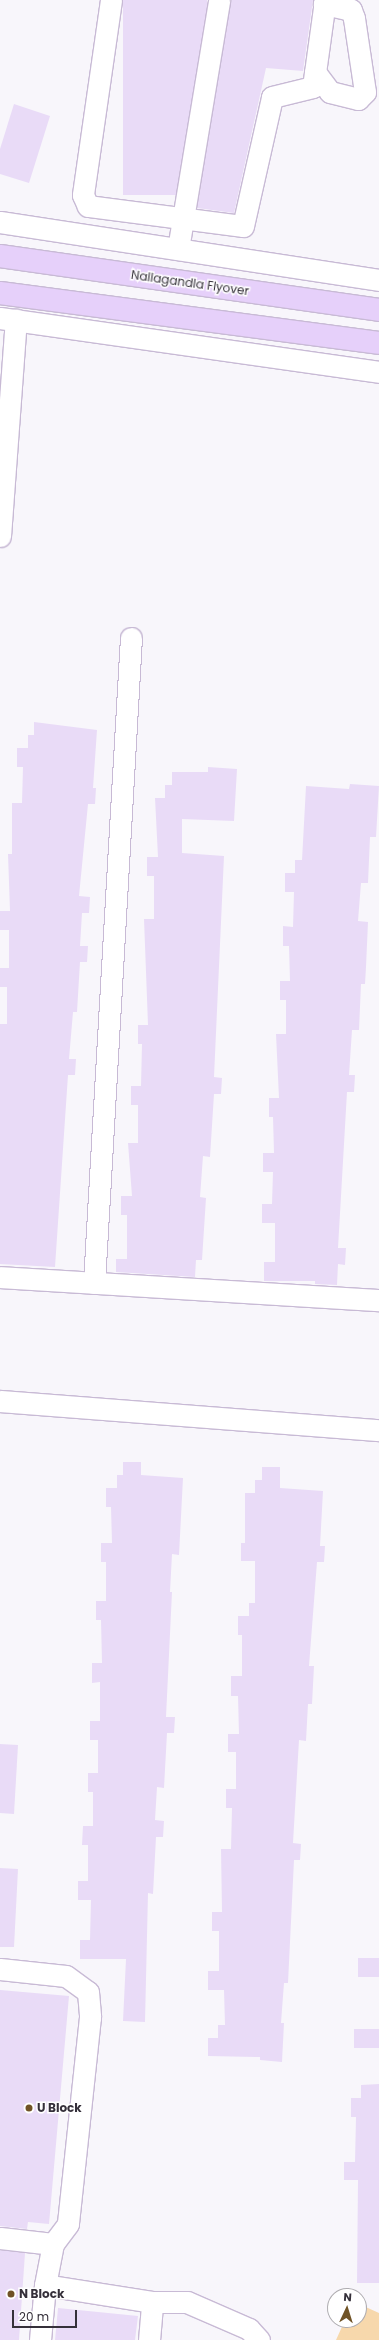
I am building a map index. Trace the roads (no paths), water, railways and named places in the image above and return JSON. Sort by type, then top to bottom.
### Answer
[{"type":"main road","name":"Nallagandla Flyover","points":[[0,256],[379,310]]},
{"type":"main road","points":[[0,293],[379,343]]},
{"type":"street","points":[[111,0],[83,195],[88,206],[243,226]]},
{"type":"street","points":[[178,249],[219,0]]},
{"type":"street","points":[[238,259],[243,226],[272,97],[313,87],[315,72],[325,2],[351,10],[365,92],[358,99],[330,92],[315,72]]},
{"type":"street","points":[[0,222],[379,280]]},
{"type":"street","points":[[0,536],[8,319],[379,372]]},
{"type":"street","points":[[94,1283],[131,638]]},
{"type":"street","points":[[0,1277],[379,1300]]},
{"type":"street","points":[[0,1401],[379,1430]]},
{"type":"street","points":[[0,1969],[66,1976],[88,1992],[90,2017],[68,2224],[53,2244],[45,2284],[40,2340]]},
{"type":"street","points":[[0,2238],[53,2244]]},
{"type":"street","points":[[45,2284],[152,2302],[187,2302],[249,2329],[259,2340]]},
{"type":"street","points":[[149,2340],[152,2302]]},
{"type":"place","name":"U Block","points":[[29,2108]]},
{"type":"place","name":"N Block","points":[[11,2294]]}]
